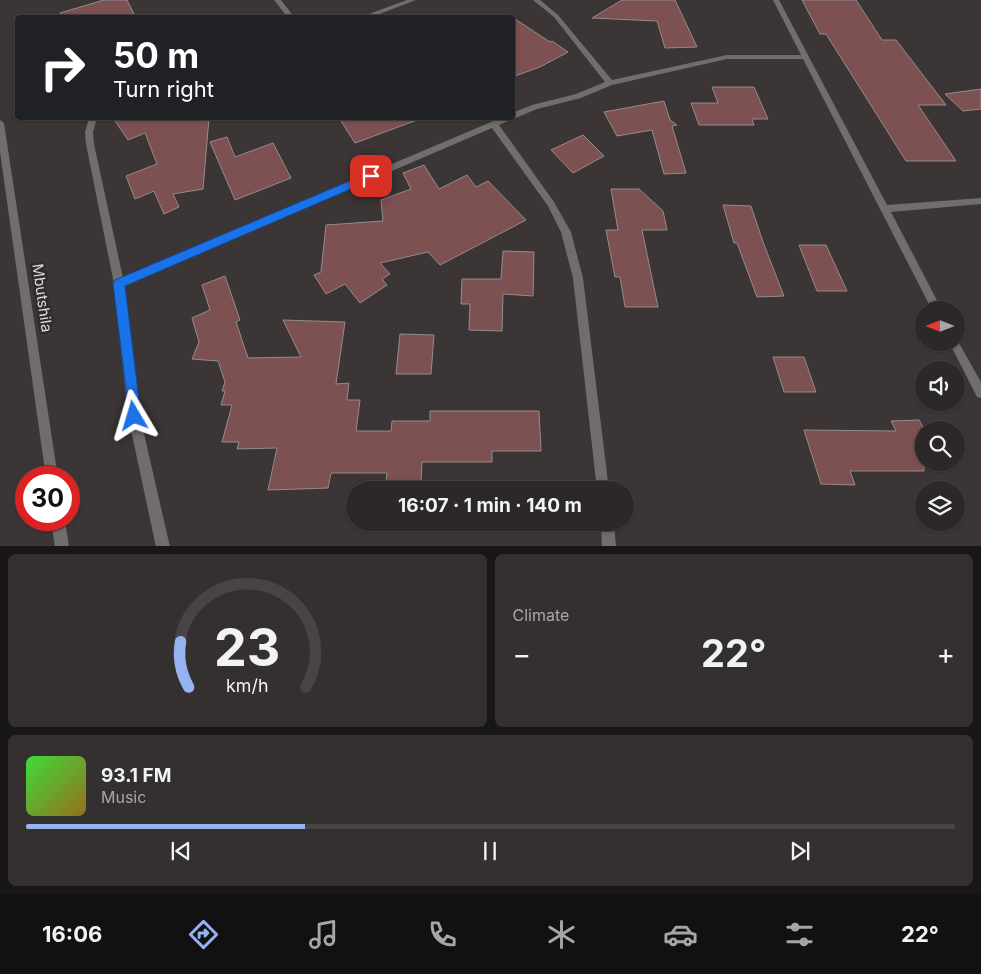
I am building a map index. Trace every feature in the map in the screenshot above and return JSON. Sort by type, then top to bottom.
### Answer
[{"type":"street","points":[[278,0],[290,15]]},
{"type":"street","points":[[370,15],[413,0]]},
{"type":"street","points":[[536,0],[556,16],[610,83]]},
{"type":"street","points":[[776,0],[932,301]]},
{"type":"street","points":[[515,115],[535,107],[578,96],[610,83],[727,57],[807,57]]},
{"type":"street","points":[[92,120],[89,132],[90,144],[119,284],[134,416],[163,546]]},
{"type":"street","points":[[119,284],[504,120]]},
{"type":"street","name":"Mbutshila","points":[[0,123],[50,466]]},
{"type":"street","points":[[494,124],[551,204],[566,232],[578,278],[602,481]]},
{"type":"street","points":[[884,209],[981,201]]},
{"type":"street","points":[[959,351],[981,393]]},
{"type":"street","points":[[60,531],[62,546]]},
{"type":"street","points":[[608,531],[610,546]]},
{"type":"building","points":[[104,0],[127,0],[134,15],[60,15],[60,13]]},
{"type":"building","points":[[622,0],[675,0],[697,47],[665,48],[657,21],[592,18]]},
{"type":"building","points":[[802,0],[856,0],[882,40],[896,40],[946,105],[918,105],[956,161],[906,161],[826,34],[820,34]]},
{"type":"building","points":[[515,19],[568,52],[540,67],[515,76]]},
{"type":"building","points":[[712,87],[754,87],[768,119],[752,119],[754,125],[699,125],[691,103],[718,103]]},
{"type":"building","points":[[981,89],[981,109],[963,111],[945,94]]},
{"type":"building","points":[[664,101],[670,120],[677,125],[672,126],[686,173],[664,174],[652,130],[617,136],[604,112]]},
{"type":"building","points":[[114,120],[209,120],[203,189],[173,194],[179,207],[164,214],[154,191],[135,199],[126,176],[157,164],[145,133],[128,140]]},
{"type":"building","points":[[340,120],[417,120],[355,143]]},
{"type":"building","points":[[583,135],[604,156],[573,173],[551,150]]},
{"type":"building","points":[[227,137],[235,157],[273,143],[291,178],[235,200],[210,142]]},
{"type":"building","points":[[424,165],[439,189],[467,175],[476,187],[488,181],[526,220],[440,265],[428,252],[380,263],[390,274],[382,279],[387,285],[360,303],[345,284],[326,294],[314,275],[321,272],[326,225],[383,221],[381,200],[411,189],[403,173]]},
{"type":"building","points":[[611,189],[639,189],[663,211],[667,230],[642,230],[658,307],[625,307],[620,277],[615,277],[606,230],[618,230]]},
{"type":"building","points":[[723,205],[751,206],[784,296],[757,297],[737,243],[734,243]]},
{"type":"building","points":[[799,245],[826,245],[847,291],[817,291]]},
{"type":"building","points":[[503,251],[534,252],[533,296],[503,294],[502,331],[469,330],[470,304],[461,304],[462,279],[501,279]]},
{"type":"building","points":[[225,276],[240,320],[236,322],[248,358],[301,357],[283,320],[345,322],[336,384],[349,383],[347,400],[360,400],[356,431],[391,431],[392,421],[430,421],[430,411],[539,411],[541,451],[492,451],[492,462],[422,462],[421,481],[386,481],[387,473],[331,473],[328,488],[268,490],[277,448],[237,449],[239,442],[222,442],[232,405],[221,405],[225,391],[222,391],[225,382],[218,361],[192,359],[199,342],[192,318],[210,310],[202,285]]},
{"type":"building","points":[[400,334],[434,335],[431,374],[396,374]]},
{"type":"building","points":[[773,357],[804,357],[816,392],[784,392]]},
{"type":"building","points":[[919,420],[920,421],[915,421],[915,471],[850,471],[855,485],[821,484],[804,430],[896,431],[891,421]]},
{"type":"route","points":[[134,416],[119,284],[194,250],[371,176]]}]
